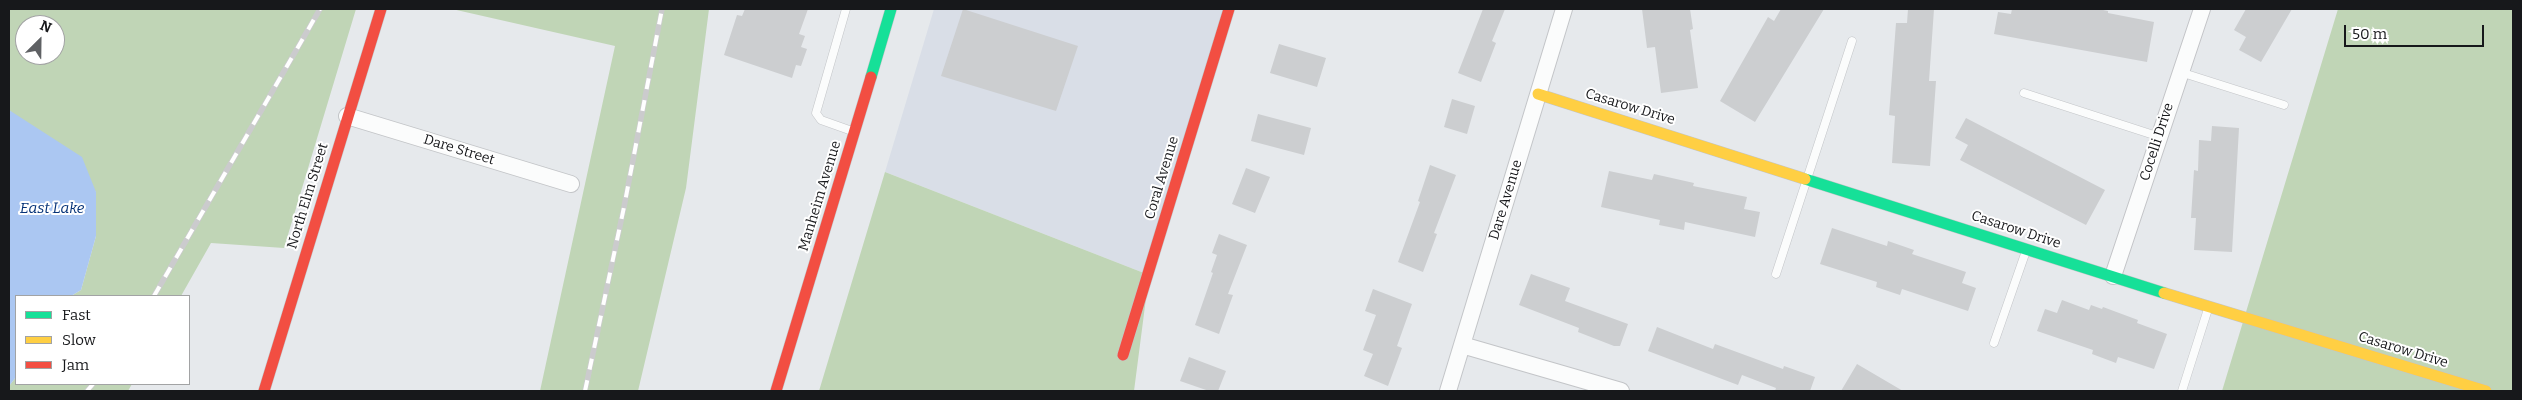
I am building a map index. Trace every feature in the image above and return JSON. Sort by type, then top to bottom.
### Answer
[{"type":"street","name":"North Elm Street","points":[[264,391],[381,9]]},
{"type":"street","name":"Manheim Avenue","points":[[776,391],[891,9]]},
{"type":"street","name":"Coral Avenue","points":[[1123,355],[1229,9]]},
{"type":"street","name":"Dare Avenue","points":[[1448,391],[1564,9]]},
{"type":"street","name":"Cocelli Drive","points":[[2113,276],[2202,9]]},
{"type":"street","name":"Casarow Drive","points":[[1538,94],[2208,307],[2486,391]]},
{"type":"street","name":"Dare Street","points":[[348,116],[571,184]]},
{"type":"street","points":[[1462,345],[1621,391]]},
{"type":"lane","points":[[846,9],[816,113],[821,120],[854,132]]},
{"type":"lane","points":[[1776,274],[1852,40]]},
{"type":"lane","points":[[2180,72],[2284,105]]},
{"type":"lane","points":[[2024,93],[2160,137]]},
{"type":"lane","points":[[1994,343],[2026,249]]},
{"type":"lane","points":[[2182,391],[2208,307]]},
{"type":"shaded area","points":[[934,9],[1231,9],[1149,275],[885,172]]},
{"type":"green space","points":[[9,9],[356,9],[284,248],[211,243],[182,295],[73,295],[81,290],[96,236],[96,192],[9,110]]},
{"type":"green space","points":[[452,9],[709,9],[686,188],[638,391],[540,391],[615,46]]},
{"type":"green space","points":[[2338,9],[2513,9],[2513,391],[2222,391]]},
{"type":"green space","points":[[885,172],[1149,275],[1134,391],[819,391]]},
{"type":"green space","points":[[15,378],[15,385],[131,385],[128,391],[9,391],[9,386]]},
{"type":"water","name":"East Lake","points":[[9,110],[82,157],[96,192],[96,236],[81,290],[73,295],[15,295],[15,378],[9,386]]},
{"type":"building","points":[[745,9],[808,9],[799,34],[805,36],[801,47],[807,49],[801,66],[796,65],[792,78],[724,55],[737,15],[742,16]]},
{"type":"building","points":[[963,9],[1078,46],[1056,111],[941,76]]},
{"type":"building","points":[[1483,9],[1505,9],[1492,41],[1496,43],[1481,82],[1458,73]]},
{"type":"building","points":[[1642,9],[1690,9],[1693,29],[1690,30],[1698,88],[1661,93],[1655,47],[1647,48]]},
{"type":"building","points":[[1781,9],[1824,9],[1755,122],[1720,101],[1768,17],[1774,21]]},
{"type":"building","points":[[1908,9],[1934,9],[1929,81],[1936,81],[1930,166],[1892,163],[1895,116],[1889,115],[1896,23],[1907,23]]},
{"type":"building","points":[[2012,9],[2098,9],[2108,11],[2108,13],[2154,22],[2147,62],[1994,34],[1998,12],[2011,14]]},
{"type":"building","points":[[2246,9],[2292,9],[2261,62],[2239,50],[2246,37],[2234,30]]},
{"type":"building","points":[[1279,44],[1326,58],[1317,87],[1270,73]]},
{"type":"building","points":[[1452,99],[1475,106],[1467,134],[1444,127]]},
{"type":"building","points":[[1258,114],[1311,128],[1304,155],[1251,141]]},
{"type":"building","points":[[1966,118],[2105,190],[2086,225],[1960,160],[1968,145],[1955,138]]},
{"type":"building","points":[[2212,126],[2239,128],[2232,252],[2194,250],[2196,218],[2191,218],[2194,170],[2198,171],[2199,140],[2211,141]]},
{"type":"building","points":[[1430,165],[1456,175],[1434,233],[1437,234],[1423,272],[1398,262],[1420,202],[1418,201]]},
{"type":"building","points":[[1246,168],[1270,177],[1255,213],[1232,204]]},
{"type":"building","points":[[1609,171],[1652,180],[1654,174],[1694,183],[1693,186],[1747,197],[1744,209],[1760,212],[1755,237],[1685,222],[1684,230],[1659,225],[1660,220],[1601,207]]},
{"type":"building","points":[[1832,228],[1887,246],[1888,241],[1914,250],[1912,254],[1966,272],[1962,283],[1976,288],[1968,311],[1902,289],[1900,295],[1876,287],[1877,282],[1820,264]]},
{"type":"building","points":[[1219,234],[1247,245],[1228,294],[1233,295],[1219,334],[1195,325],[1213,273],[1211,272],[1217,255],[1212,253]]},
{"type":"building","points":[[1531,274],[1570,288],[1565,301],[1628,324],[1620,346],[1614,346],[1578,332],[1579,328],[1519,305]]},
{"type":"building","points":[[1373,289],[1412,304],[1397,346],[1402,348],[1388,386],[1364,376],[1373,354],[1363,350],[1376,315],[1365,311]]},
{"type":"building","points":[[2062,300],[2089,310],[2091,305],[2102,309],[2103,307],[2138,320],[2137,323],[2167,334],[2154,369],[2118,357],[2116,363],[2092,354],[2093,350],[2037,331],[2045,309],[2057,313]]},
{"type":"building","points":[[1657,327],[1713,349],[1715,344],[1783,369],[1784,366],[1815,377],[1810,391],[1775,391],[1776,388],[1742,375],[1738,385],[1648,351]]},
{"type":"building","points":[[1189,357],[1226,371],[1218,391],[1209,391],[1180,381]]},
{"type":"building","points":[[1857,364],[1903,391],[1841,391]]},
{"type":"railway","points":[[155,295],[320,9]]},
{"type":"railway","points":[[585,391],[624,207],[662,9]]},
{"type":"railway","points":[[87,391],[92,385]]},
{"type":"traffic: fast","points":[[871,77],[891,9]]},
{"type":"traffic: fast","points":[[1805,179],[2164,293]]},
{"type":"traffic: slow","points":[[1538,94],[1805,179]]},
{"type":"traffic: slow","points":[[2164,293],[2486,391]]},
{"type":"traffic: jam","points":[[264,391],[381,9]]},
{"type":"traffic: jam","points":[[1123,355],[1229,9]]},
{"type":"traffic: jam","points":[[776,391],[871,77]]}]
